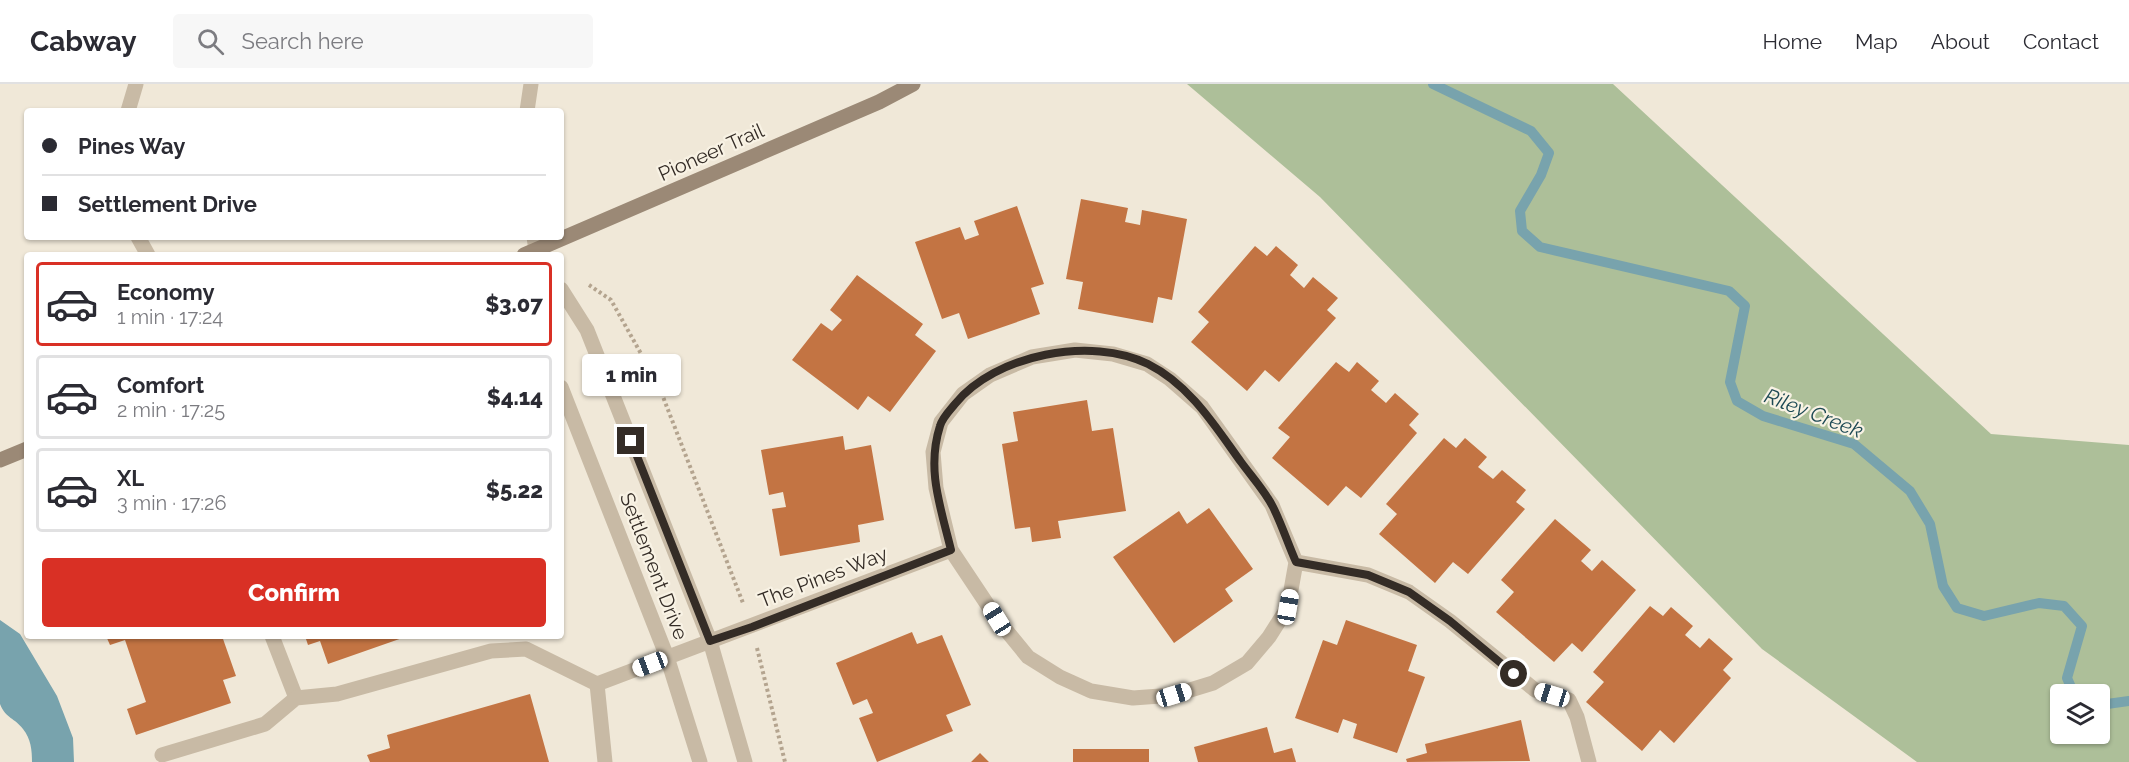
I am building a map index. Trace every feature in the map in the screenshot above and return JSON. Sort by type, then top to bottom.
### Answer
[{"type":"main road","name":"Pioneer Trail","points":[[564,238],[647,204],[879,102],[913,84]]},
{"type":"main road","name":"Pioneer Trail","points":[[534,250],[559,240]]},
{"type":"main road","points":[[0,460],[24,450]]},
{"type":"street","points":[[130,108],[136,84]]},
{"type":"street","points":[[527,108],[531,84]]},
{"type":"street","name":"Settlement Drive","points":[[564,294],[587,330],[710,641],[745,762]]},
{"type":"street","points":[[1075,350],[1113,354],[1147,364],[1170,379],[1202,406],[1272,506],[1296,562],[1288,607],[1269,638],[1246,663],[1213,683],[1174,695],[1133,698],[1092,692],[1060,677],[1028,657],[997,619],[951,550],[936,488],[933,452],[940,422],[963,394],[990,375],[1032,357],[1075,350]]},
{"type":"street","name":"Settlement Drive","points":[[564,395],[667,657],[700,762]]},
{"type":"street","name":"The Pines Way","points":[[597,684],[951,550]]},
{"type":"street","points":[[1296,562],[1368,575],[1409,592],[1450,621],[1535,690],[1569,700],[1577,717],[1589,762]]},
{"type":"street","points":[[273,639],[296,698]]},
{"type":"street","points":[[162,755],[265,724],[296,698],[337,694],[491,651],[526,649],[597,684],[605,762]]},
{"type":"path","points":[[586,283],[611,300],[658,384],[752,627],[786,762]]},
{"type":"green space","points":[[1187,84],[1613,84],[1991,434],[2129,445],[2129,762],[1917,762],[1762,649],[1320,197]]},
{"type":"water","points":[[0,620],[20,634],[57,696],[73,738],[74,762],[32,762],[32,753],[26,733],[2,709],[0,704]]},
{"type":"building","points":[[1081,199],[1128,208],[1125,222],[1140,225],[1142,210],[1187,219],[1172,300],[1158,297],[1153,323],[1078,309],[1083,282],[1066,279]]},
{"type":"building","points":[[1017,206],[1044,284],[1031,288],[1040,314],[968,339],[959,313],[942,319],[915,242],[960,227],[965,240],[979,235],[974,221]]},
{"type":"building","points":[[1255,246],[1267,256],[1276,246],[1298,265],[1290,275],[1304,288],[1313,277],[1338,298],[1327,310],[1336,318],[1279,382],[1265,370],[1247,391],[1191,342],[1209,322],[1198,312]]},
{"type":"building","points":[[857,275],[923,324],[915,335],[936,351],[890,412],[868,396],[858,410],[792,360],[821,323],[832,331],[842,320],[830,310]]},
{"type":"building","points":[[1336,362],[1349,372],[1357,362],[1379,381],[1371,390],[1386,403],[1395,393],[1419,414],[1409,425],[1417,433],[1361,498],[1346,486],[1328,506],[1272,458],[1290,437],[1278,428]]},
{"type":"building","points":[[1087,400],[1092,431],[1113,428],[1126,511],[1058,521],[1061,538],[1032,542],[1030,527],[1015,529],[1002,444],[1018,441],[1013,412]]},
{"type":"building","points":[[843,436],[845,450],[871,445],[884,520],[858,525],[860,542],[780,556],[772,509],[786,507],[783,492],[769,495],[761,450]]},
{"type":"building","points":[[1444,438],[1456,448],[1465,438],[1487,457],[1478,467],[1493,479],[1502,470],[1526,490],[1516,502],[1525,509],[1468,574],[1453,562],[1435,583],[1379,534],[1397,514],[1386,504]]},
{"type":"building","points":[[1209,508],[1253,569],[1225,589],[1233,601],[1174,643],[1113,557],[1179,511],[1187,524]]},
{"type":"building","points":[[1555,519],[1591,550],[1581,561],[1592,571],[1602,560],[1636,590],[1582,652],[1572,643],[1554,662],[1496,612],[1514,592],[1501,580]]},
{"type":"building","points":[[1650,606],[1663,616],[1671,607],[1693,626],[1685,635],[1700,648],[1709,638],[1733,659],[1723,670],[1731,678],[1674,743],[1660,730],[1642,751],[1586,702],[1604,682],[1593,672]]},
{"type":"building","points":[[1346,620],[1417,645],[1408,671],[1425,677],[1397,753],[1353,738],[1357,724],[1343,719],[1338,733],[1295,718],[1323,640],[1337,645]]},
{"type":"building","points":[[912,632],[917,644],[942,635],[971,705],[946,715],[953,731],[877,762],[859,718],[873,713],[867,699],[853,705],[836,663]]},
{"type":"building","points":[[107,639],[223,639],[236,676],[223,680],[231,703],[136,735],[127,709],[146,702],[125,640],[110,645]]},
{"type":"building","points":[[306,639],[399,639],[328,664],[320,641],[308,645]]},
{"type":"building","points":[[530,694],[549,762],[370,762],[367,755],[390,748],[387,735]]},
{"type":"building","points":[[1521,720],[1530,761],[1407,762],[1406,759],[1427,753],[1425,744]]},
{"type":"building","points":[[1267,727],[1274,753],[1292,748],[1296,762],[1198,762],[1194,747]]},
{"type":"building","points":[[1073,749],[1149,749],[1149,762],[1073,762]]},
{"type":"building","points":[[980,753],[989,762],[971,762]]},
{"type":"waterway","name":"Riley Creek","points":[[1433,84],[1531,131],[1549,153],[1541,175],[1520,211],[1522,231],[1540,247],[1729,291],[1745,306],[1730,382],[1737,401],[1763,416],[1854,444],[1910,491],[1930,524],[1943,586],[1957,608],[1984,616],[2039,603],[2064,606],[2082,626],[2067,678],[2070,684]]},
{"type":"waterway","name":"Riley Creek","points":[[2110,704],[2129,701]]},
{"type":"route","points":[[631,441],[710,641],[951,550],[936,488],[933,452],[940,422],[963,394],[990,375],[1032,357],[1075,350],[1113,354],[1147,364],[1170,379],[1202,406],[1272,506],[1296,562],[1368,575],[1409,592],[1450,621],[1514,674]]}]
